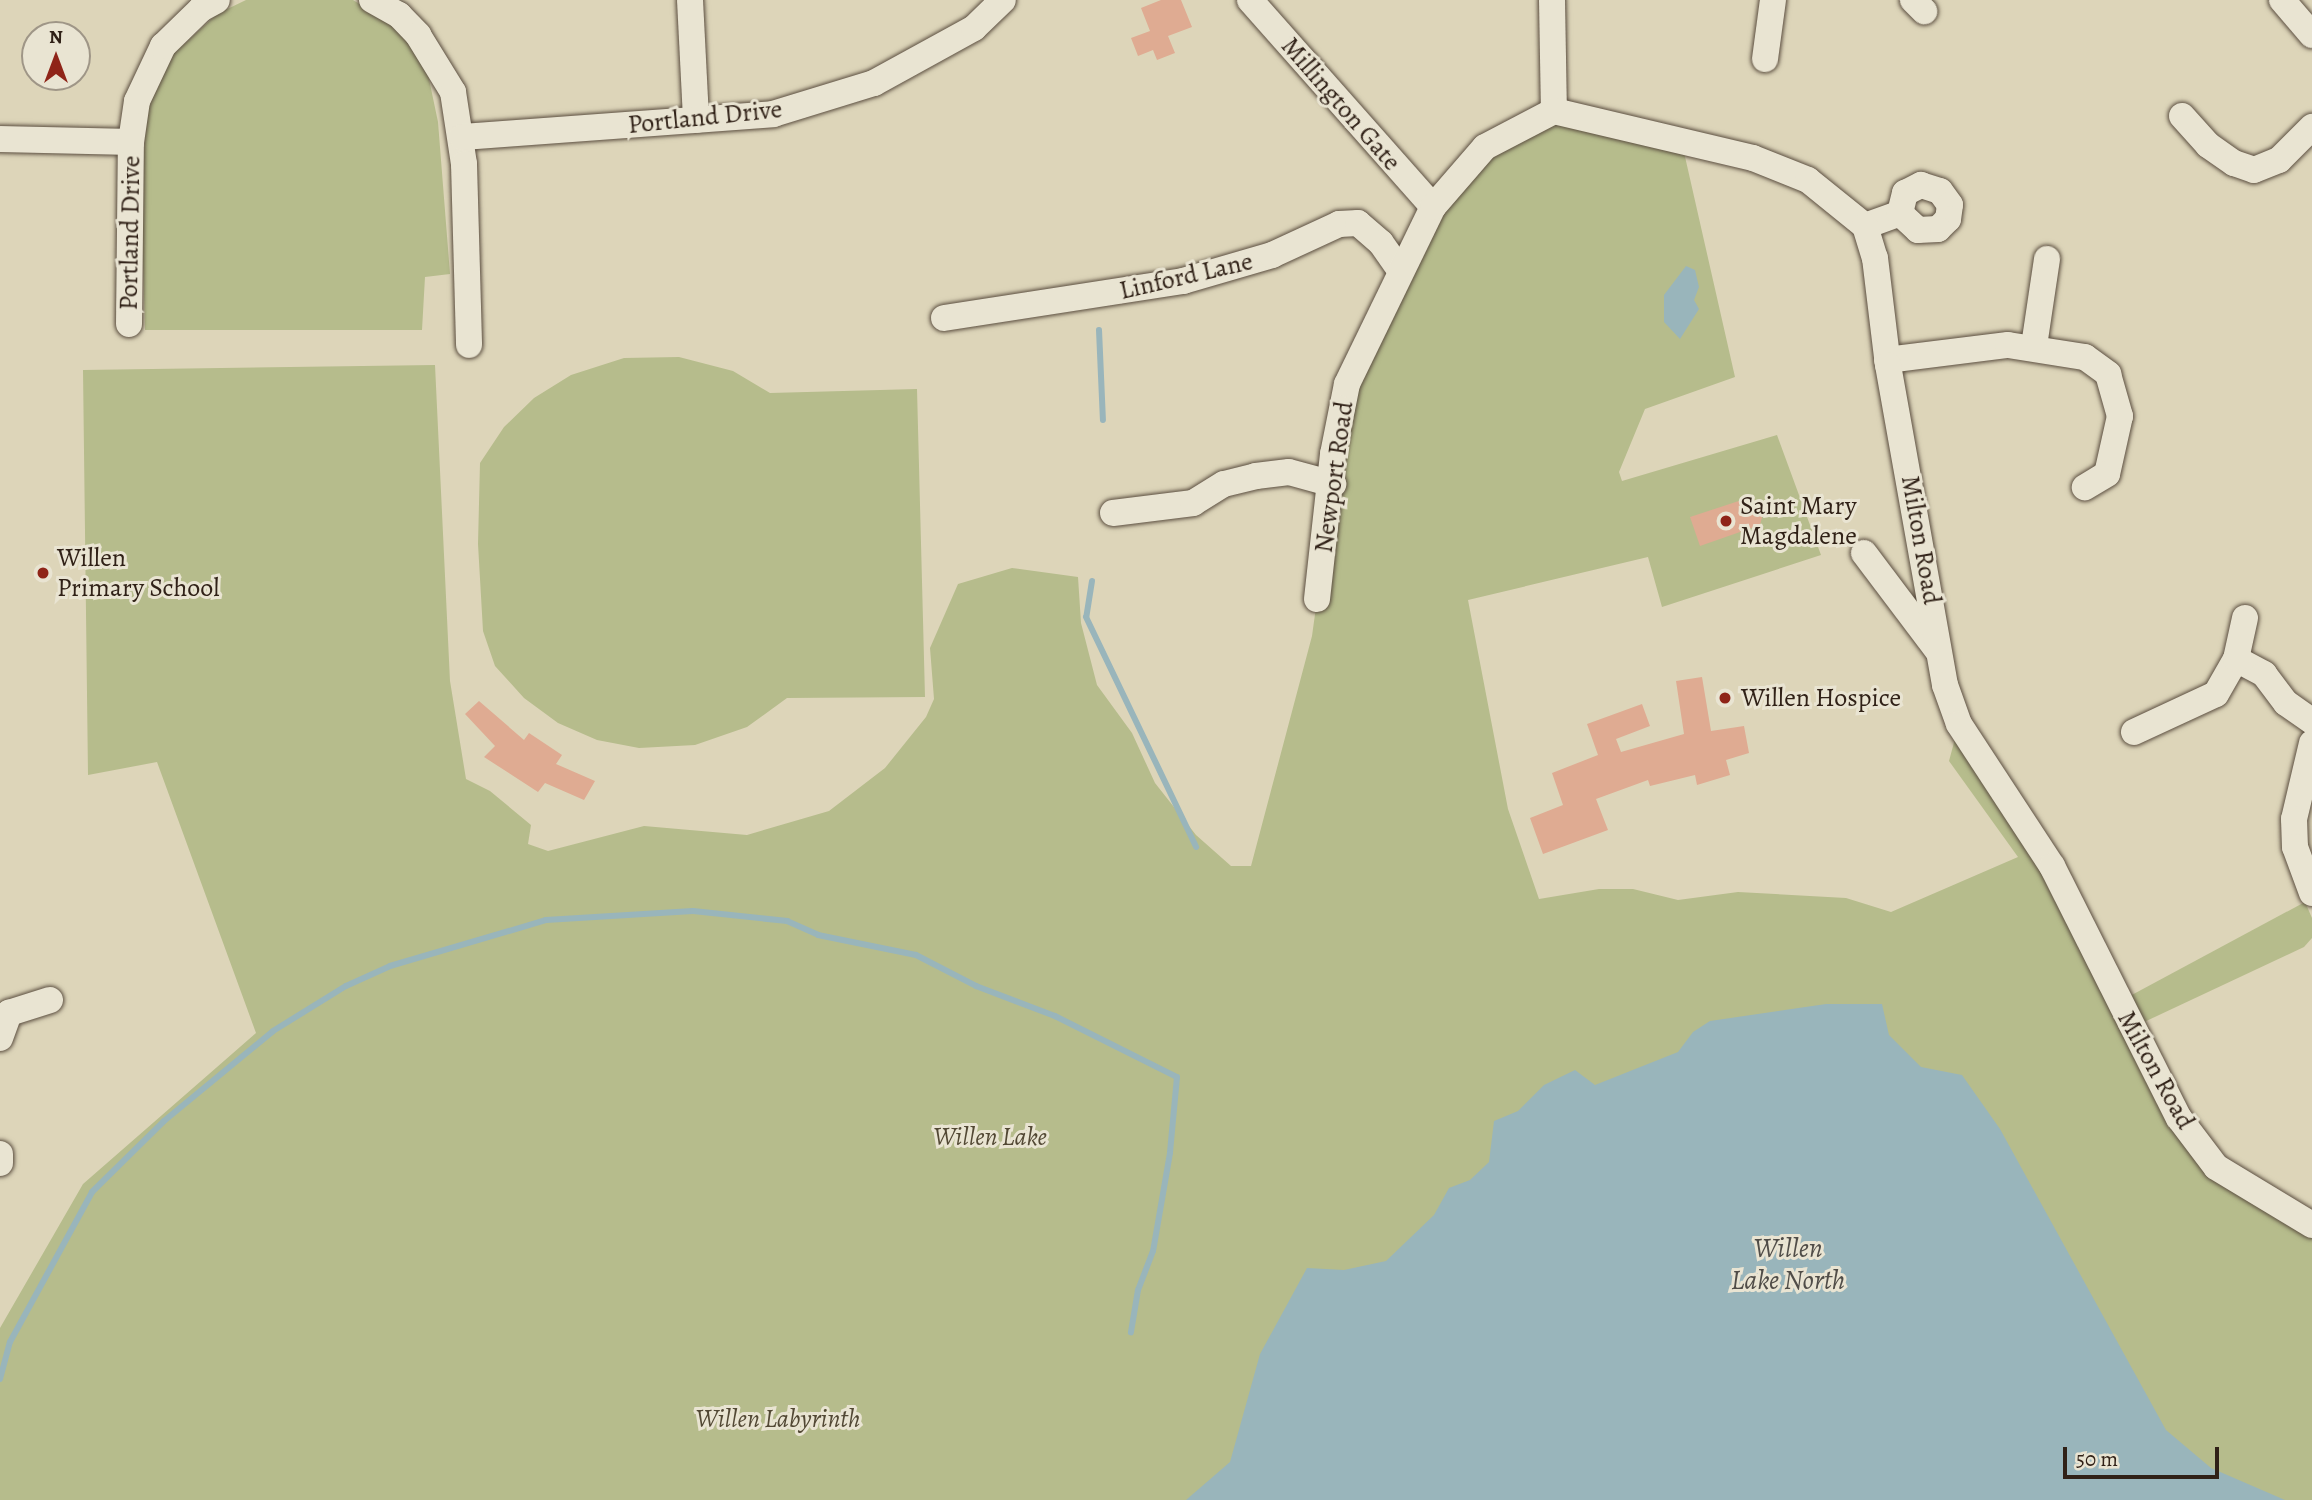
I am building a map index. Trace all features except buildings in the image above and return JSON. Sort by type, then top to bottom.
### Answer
[{"type":"street","points":[[372,0],[398,15],[433,54],[453,92],[462,137],[470,345]]},
{"type":"street","points":[[690,0],[696,120]]},
{"type":"street","name":"Portland Drive","points":[[462,137],[773,114],[874,83],[974,28],[1003,0]]},
{"type":"street","name":"Millington Gate","points":[[1250,0],[1433,207]]},
{"type":"street","points":[[1552,0],[1554,111]]},
{"type":"street","points":[[1765,59],[1773,0]]},
{"type":"street","points":[[2282,0],[2312,35]]},
{"type":"street","name":"Portland Drive","points":[[129,324],[131,142],[137,101],[153,62],[168,40],[211,1]]},
{"type":"street","points":[[1433,207],[1485,147],[1554,111],[1753,158],[1808,180],[1865,226],[1900,212]]},
{"type":"street","points":[[2182,116],[2208,145],[2234,163],[2255,170],[2278,159],[2312,127]]},
{"type":"street","name":"Portland Drive","points":[[0,139],[131,142]]},
{"type":"street","name":"Newport Road","points":[[1317,599],[1333,484],[1333,454],[1347,384],[1433,207]]},
{"type":"street","name":"Linford Lane","points":[[944,318],[1183,281],[1272,255],[1339,224],[1357,223],[1381,243],[1401,270]]},
{"type":"street","name":"Milton Road","points":[[1865,226],[1875,258],[1888,360],[1940,654],[1959,724],[2052,866],[2179,1118],[2216,1167],[2312,1225]]},
{"type":"street","points":[[2034,346],[2047,259]]},
{"type":"street","points":[[1888,360],[1961,349],[2034,346],[2085,357],[2108,374],[2120,416],[2118,435],[2107,474],[2085,487]]},
{"type":"street","points":[[1113,513],[1193,503],[1224,484],[1256,475],[1289,472],[1333,484]]},
{"type":"street","points":[[1864,553],[1940,654]]},
{"type":"street","points":[[2134,732],[2216,694],[2236,659],[2245,618]]},
{"type":"street","points":[[2236,659],[2264,674],[2286,702],[2312,721]]},
{"type":"street","points":[[2312,743],[2294,819],[2295,847],[2312,893]]},
{"type":"street","points":[[0,1038],[9,1013],[50,1000]]},
{"type":"street","points":[[0,1154],[0,1163]]},
{"type":"green space","points":[[246,0],[353,0],[391,23],[425,60],[438,122],[450,274],[425,277],[422,330],[145,330],[141,193],[147,111],[170,57],[217,14]]},
{"type":"green space","name":"Willen Lake","points":[[1554,111],[1681,139],[1735,377],[1645,409],[1619,472],[1622,481],[1777,435],[1821,555],[1662,607],[1648,557],[1468,600],[1508,809],[1539,899],[1599,889],[1633,889],[1678,900],[1738,892],[1846,898],[1891,912],[2018,857],[1949,761],[1959,724],[2216,1167],[2312,1225],[2312,1500],[0,1500],[0,1328],[83,1184],[256,1033],[157,762],[88,775],[83,370],[435,365],[450,681],[466,779],[490,791],[531,825],[528,844],[548,851],[644,826],[747,835],[829,811],[885,768],[926,717],[934,699],[930,648],[958,584],[1012,568],[1078,577],[1081,623],[1097,685],[1132,733],[1155,783],[1196,835],[1231,866],[1251,866],[1312,636],[1333,484],[1333,454],[1400,270],[1485,147]]},
{"type":"green space","points":[[679,357],[733,371],[770,393],[917,389],[925,697],[787,698],[747,727],[695,745],[639,748],[597,740],[558,723],[524,698],[495,666],[483,631],[478,544],[480,463],[504,427],[534,398],[571,375],[624,358]]},
{"type":"green space","points":[[2305,902],[2312,918],[2312,938],[2304,947],[2142,1023],[2128,997]]},
{"type":"water","points":[[1686,266],[1695,270],[1699,287],[1694,300],[1699,309],[1680,339],[1664,322],[1664,295]]},
{"type":"water","name":"Willen Lake North","points":[[1826,1004],[1882,1004],[1889,1035],[1921,1067],[1962,1075],[2000,1129],[2166,1430],[2211,1468],[2285,1500],[1186,1500],[1230,1462],[1260,1354],[1307,1268],[1344,1270],[1386,1261],[1434,1215],[1449,1188],[1470,1180],[1489,1162],[1494,1121],[1518,1111],[1544,1085],[1575,1070],[1595,1085],[1678,1052],[1693,1032],[1710,1021]]},
{"type":"waterway","points":[[1099,330],[1103,420]]},
{"type":"waterway","points":[[1092,581],[1086,617],[1196,847]]},
{"type":"waterway","points":[[0,1379],[10,1342],[92,1192],[164,1121],[273,1031],[346,986],[390,966],[546,920],[693,911],[787,921],[818,935],[916,955],[976,986],[1055,1016],[1177,1077],[1170,1153],[1153,1251],[1138,1290],[1131,1332]]},
{"type":"place","name":"Saint Mary Magdalene","points":[[1726,521]]},
{"type":"place","name":"Willen Primary School","points":[[43,573]]},
{"type":"place","name":"Willen Hospice","points":[[1725,698]]},
{"type":"park label","name":"Willen Labyrinth","points":[[778,1419]]}]
